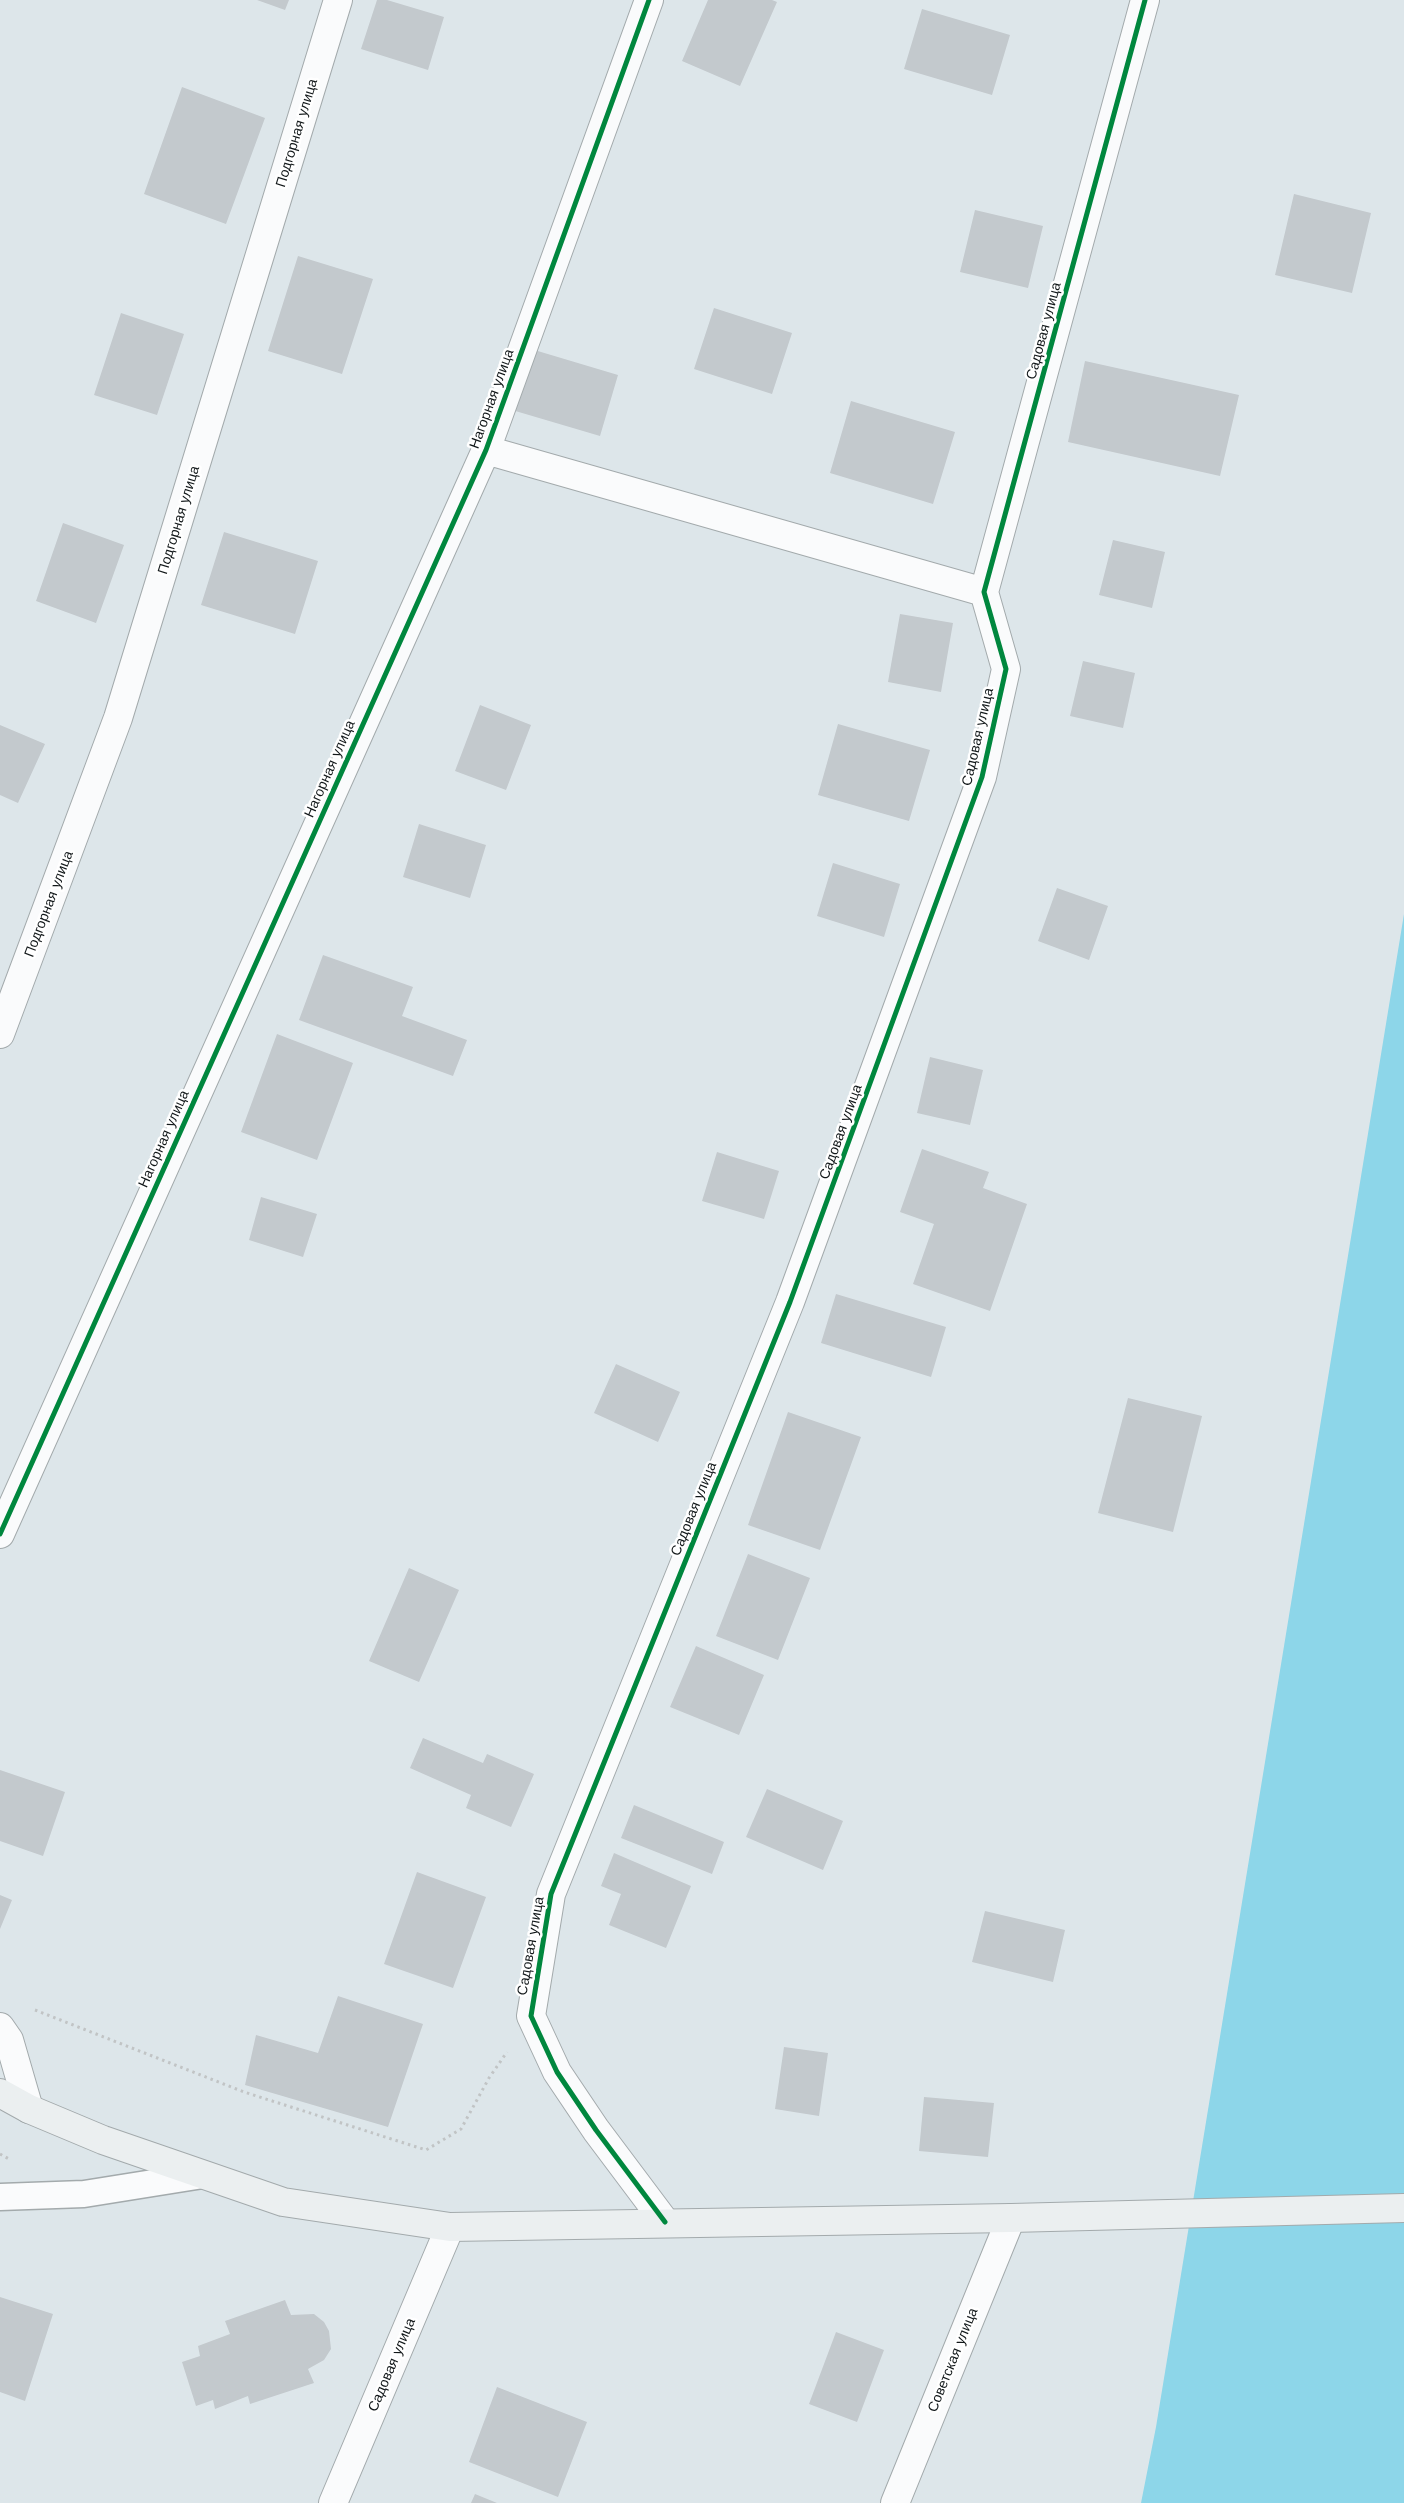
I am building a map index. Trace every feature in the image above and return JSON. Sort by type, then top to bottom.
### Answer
[{"type":"street","name":"Подгорная улица","points":[[0,1034],[118,718],[338,0]]},
{"type":"street","name":"Нагорная улица","points":[[0,1534],[486,450],[649,0]]},
{"type":"street","name":"Садовая улица","points":[[665,2222],[596,2130],[557,2072],[531,2016],[552,1894],[790,1302],[982,777],[1006,670],[984,592],[1145,0]]},
{"type":"street","points":[[486,450],[984,592]]},
{"type":"street","points":[[0,2027],[9,2040],[29,2109]]},
{"type":"street","points":[[0,2093],[29,2109],[103,2140],[284,2202],[450,2227],[665,2222],[1011,2218],[1404,2208]]},
{"type":"street","name":"Советская улица","points":[[894,2503],[1011,2218]]},
{"type":"street","name":"Садовая улица","points":[[333,2503],[450,2227]]},
{"type":"lane","points":[[0,2197],[84,2194],[203,2175]]},
{"type":"path","points":[[27,2007],[244,2092],[426,2150],[461,2129],[489,2078],[531,2016]]},
{"type":"shaded area","points":[[1404,914],[1404,2503],[1141,2503],[1156,2427]]},
{"type":"building","points":[[257,0],[289,0],[285,10]]},
{"type":"building","points":[[377,0],[387,0],[444,17],[428,70],[361,49]]},
{"type":"building","points":[[708,0],[772,0],[777,2],[740,86],[682,61]]},
{"type":"building","points":[[922,9],[1010,35],[992,95],[904,69]]},
{"type":"building","points":[[182,87],[265,118],[226,224],[144,194]]},
{"type":"building","points":[[1294,194],[1371,213],[1352,293],[1275,275]]},
{"type":"building","points":[[975,210],[1043,226],[1028,288],[960,272]]},
{"type":"building","points":[[298,256],[373,279],[342,374],[268,351]]},
{"type":"building","points":[[714,308],[792,333],[772,394],[694,369]]},
{"type":"building","points":[[121,313],[184,334],[157,415],[94,395]]},
{"type":"building","points":[[531,349],[618,375],[600,436],[512,410]]},
{"type":"building","points":[[1085,361],[1239,395],[1220,476],[1068,442]]},
{"type":"building","points":[[851,401],[955,432],[933,504],[830,473]]},
{"type":"building","points":[[63,523],[124,545],[96,623],[36,601]]},
{"type":"building","points":[[224,532],[318,561],[295,634],[201,605]]},
{"type":"building","points":[[1113,540],[1165,552],[1152,608],[1099,595]]},
{"type":"building","points":[[900,614],[953,623],[941,692],[888,682]]},
{"type":"building","points":[[1083,661],[1135,673],[1123,728],[1070,716]]},
{"type":"building","points":[[480,705],[531,725],[506,790],[455,771]]},
{"type":"building","points":[[838,724],[930,750],[909,821],[818,795]]},
{"type":"building","points":[[0,725],[45,744],[18,803],[0,795]]},
{"type":"building","points":[[419,824],[486,845],[470,898],[403,877]]},
{"type":"building","points":[[833,863],[900,884],[884,937],[817,916]]},
{"type":"building","points":[[1057,888],[1108,906],[1089,960],[1038,941]]},
{"type":"building","points":[[323,955],[413,987],[402,1016],[467,1040],[453,1076],[299,1020]]},
{"type":"building","points":[[277,1034],[353,1063],[317,1160],[241,1132]]},
{"type":"building","points":[[930,1057],[983,1070],[970,1125],[917,1113]]},
{"type":"building","points":[[922,1149],[989,1172],[983,1188],[1027,1204],[990,1311],[913,1284],[934,1224],[900,1212]]},
{"type":"building","points":[[717,1152],[779,1171],[764,1219],[702,1201]]},
{"type":"building","points":[[261,1197],[317,1214],[303,1257],[249,1240]]},
{"type":"building","points":[[836,1294],[946,1327],[931,1377],[821,1343]]},
{"type":"building","points":[[616,1364],[680,1392],[658,1442],[594,1413]]},
{"type":"building","points":[[1128,1398],[1202,1416],[1173,1532],[1098,1513]]},
{"type":"building","points":[[788,1412],[861,1437],[820,1550],[748,1525]]},
{"type":"building","points":[[748,1554],[810,1578],[778,1660],[716,1636]]},
{"type":"building","points":[[409,1568],[459,1590],[419,1682],[369,1661]]},
{"type":"building","points":[[696,1646],[764,1675],[739,1735],[670,1707]]},
{"type":"building","points":[[423,1738],[483,1763],[487,1754],[534,1774],[511,1827],[466,1808],[471,1795],[410,1768]]},
{"type":"building","points":[[0,1770],[65,1792],[43,1856],[0,1841]]},
{"type":"building","points":[[767,1789],[843,1821],[823,1870],[746,1837]]},
{"type":"building","points":[[634,1805],[724,1842],[712,1874],[621,1838]]},
{"type":"building","points":[[614,1853],[691,1886],[666,1948],[609,1925],[621,1894],[601,1886]]},
{"type":"building","points":[[417,1872],[486,1897],[453,1988],[384,1964]]},
{"type":"building","points":[[0,1895],[12,1900],[0,1929]]},
{"type":"building","points":[[985,1911],[1065,1930],[1053,1982],[972,1962]]},
{"type":"building","points":[[338,1996],[423,2024],[388,2127],[245,2085],[256,2035],[318,2053]]},
{"type":"building","points":[[784,2047],[828,2053],[819,2116],[775,2109]]},
{"type":"building","points":[[924,2097],[994,2103],[988,2157],[919,2151]]},
{"type":"building","points":[[0,2297],[53,2314],[25,2401],[0,2392]]},
{"type":"building","points":[[285,2300],[291,2315],[314,2314],[324,2322],[329,2331],[331,2349],[324,2360],[308,2369],[314,2383],[250,2404],[248,2396],[215,2409],[213,2400],[196,2406],[182,2362],[200,2356],[198,2346],[230,2334],[225,2321]]},
{"type":"building","points":[[836,2332],[884,2350],[857,2422],[809,2404]]},
{"type":"building","points":[[497,2387],[587,2422],[558,2497],[469,2462]]},
{"type":"building","points":[[475,2494],[497,2503],[471,2503]]},
{"type":"cycle path","points":[[0,1534],[486,450],[649,0]]},
{"type":"cycle path","points":[[665,2222],[596,2130],[557,2072],[531,2016],[551,1894],[790,1302],[982,777],[1006,669],[984,592],[1145,0]]}]
